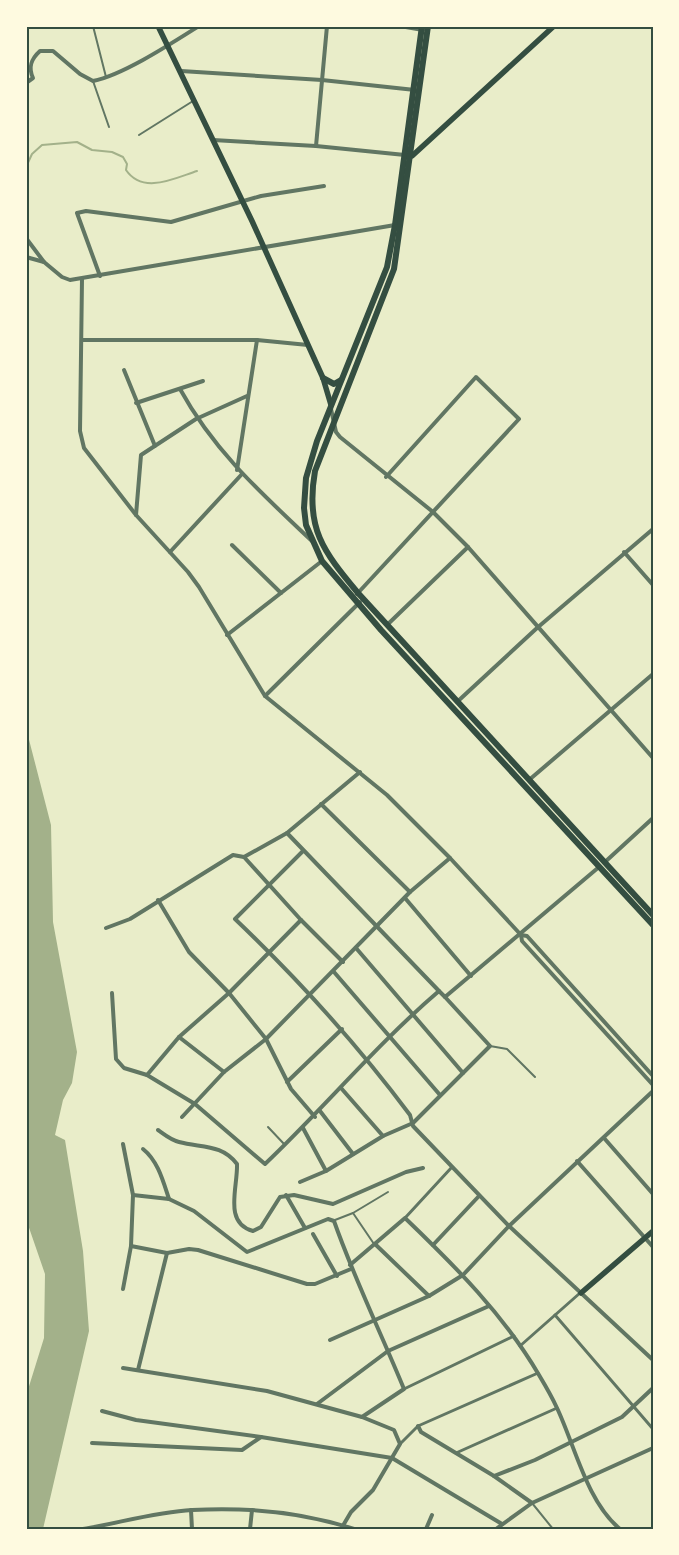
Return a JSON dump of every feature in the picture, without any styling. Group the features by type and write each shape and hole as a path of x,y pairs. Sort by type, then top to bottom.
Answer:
{"main road":[{"path":"158,26 252,221 323,378 330,405"},
{"path":"408,156 554,26"},
{"path":"355,595 321,544 314,526 312,490 315,472 333,423 394,269 425,28"},
{"path":"399,224 387,267 330,405 306,478 304,508 312,541 322,561 361,601 526,782 653,915"},
{"path":"323,378 334,384 342,379"},
{"path":"603,864 653,925"},
{"path":"581,1293 653,1231"}],"street":[{"path":"26,83 33,78 30,71 31,62 40,51 46,49 53,51 80,74 93,81 106,77 168,46 199,26"},
{"path":"316,146 327,26"},
{"path":"400,26 425,28"},
{"path":"180,71 322,80 416,90"},
{"path":"213,140 316,146 408,156"},
{"path":"100,276 77,213 86,211 171,222 260,196 324,186"},
{"path":"26,238 44,262 62,277 70,280 399,224"},
{"path":"26,257 44,262"},
{"path":"82,279 81,441 84,448 136,515 199,587 265,696 360,772 450,858 521,935 522,941 653,1085"},
{"path":"82,340 256,340 308,346"},
{"path":"238,470 256,340"},
{"path":"124,370 155,446"},
{"path":"355,595 520,419 476,377 386,476"},
{"path":"136,403 202,381"},
{"path":"180,389 196,419 238,470 312,541"},
{"path":"136,515 141,455 196,419 247,396"},
{"path":"330,405 333,423 340,438 368,458 386,476 434,512 468,547 537,628 653,758"},
{"path":"170,552 242,474"},
{"path":"454,704 537,628 653,528"},
{"path":"232,545 281,593"},
{"path":"384,627 468,547"},
{"path":"624,552 653,585"},
{"path":"227,635 322,561"},
{"path":"265,696 361,601"},
{"path":"526,782 653,674"},
{"path":"106,928 130,919 233,855 244,857 287,834 360,772"},
{"path":"321,804 410,892"},
{"path":"445,997 521,935 653,818"},
{"path":"287,834 490,1046 413,1123 382,1136 326,1170 300,1182"},
{"path":"303,851 236,919 312,994 342,1028 410,1114 413,1126 509,1226 653,1360"},
{"path":"244,857 301,920 343,962"},
{"path":"182,1117 224,1072 266,1040 410,892 450,858"},
{"path":"405,898 471,976"},
{"path":"158,900 189,952 229,993 266,1040 287,1082 315,1117"},
{"path":"147,1075 179,1036 229,993 301,920"},
{"path":"521,935 527,936 653,1076"},
{"path":"356,948 414,1013 463,1073"},
{"path":"334,972 440,1096"},
{"path":"112,994 116,1060 119,1064 147,1075 195,1104 265,1164 315,1117 414,1013 439,991"},
{"path":"591,1018 596,1014"},
{"path":"287,1082 342,1028"},
{"path":"179,1036 224,1072"},
{"path":"341,1088 382,1136"},
{"path":"330,1340 429,1296 463,1275 509,1226 653,1091"},
{"path":"320,1111 353,1154"},
{"path":"303,1128 326,1170"},
{"path":"158,1130 179,1142 219,1149 231,1156 237,1164 233,1209 236,1219 245,1229 253,1231 261,1227 276,1200 286,1195 333,1204 406,1172 423,1168"},
{"path":"604,1138 653,1194"},
{"path":"123,1144 133,1195 131,1246 123,1289"},
{"path":"143,1149 150,1154 158,1168 169,1199"},
{"path":"577,1161 653,1247"},
{"path":"131,1246 167,1253 189,1249 198,1250 306,1284 315,1284 336,1276 376,1245 406,1218 452,1166"},
{"path":"133,1195 169,1199 194,1211 242,1250 248,1252 332,1219 350,1267 376,1320 404,1389"},
{"path":"286,1195 305,1228"},
{"path":"433,1245 480,1196"},
{"path":"406,1218 463,1275 514,1336 538,1373 557,1408 602,1512 620,1529"},
{"path":"313,1234 336,1276"},
{"path":"376,1245 429,1296"},
{"path":"138,1370 167,1253"},
{"path":"520,1346 581,1293"},
{"path":"317,1404 388,1351 489,1306"},
{"path":"555,1315 653,1429"},
{"path":"362,1417 404,1389 514,1336"},
{"path":"123,1368 267,1392 317,1404 362,1417 394,1430 400,1444"},
{"path":"342,1527 351,1512 372,1490 400,1444 418,1426 538,1373"},
{"path":"494,1476 572,1442 622,1417 653,1388"},
{"path":"456,1453 557,1408"},
{"path":"102,1411 154,1423 261,1437 392,1458 502,1524"},
{"path":"418,1426 421,1432 494,1476 532,1503"},
{"path":"92,1444 242,1450 261,1437"},
{"path":"496,1529 532,1503 653,1448"},
{"path":"83,1529 191,1510 252,1510 294,1514 354,1529"},
{"path":"191,1510 190,1528 257,1529"},
{"path":"250,1528 252,1510"},
{"path":"426,1529 432,1515"}],"lane":[{"path":"93,26 106,77"},
{"path":"93,81 109,127"},
{"path":"139,135 195,100"},
{"path":"490,1046 507,1049 535,1077"},
{"path":"268,1126 286,1145"},
{"path":"332,1219 353,1213 388,1192"},
{"path":"353,1213 376,1245"},
{"path":"532,1503 553,1529"}],"shaded area":[{"path":"26,728 51,825 53,922 77,1052 72,1083 63,1100 55,1135 65,1140 83,1251 89,1331 43,1529 26,1529 26,1396 44,1338 45,1274 26,1219 26,1036 29,1025 26,1008"}],"waterway":[{"path":"26,167 32,154 42,145 77,142 92,150 112,152 123,157 127,164 126,170 133,178 141,182 160,182 197,171"}]}
